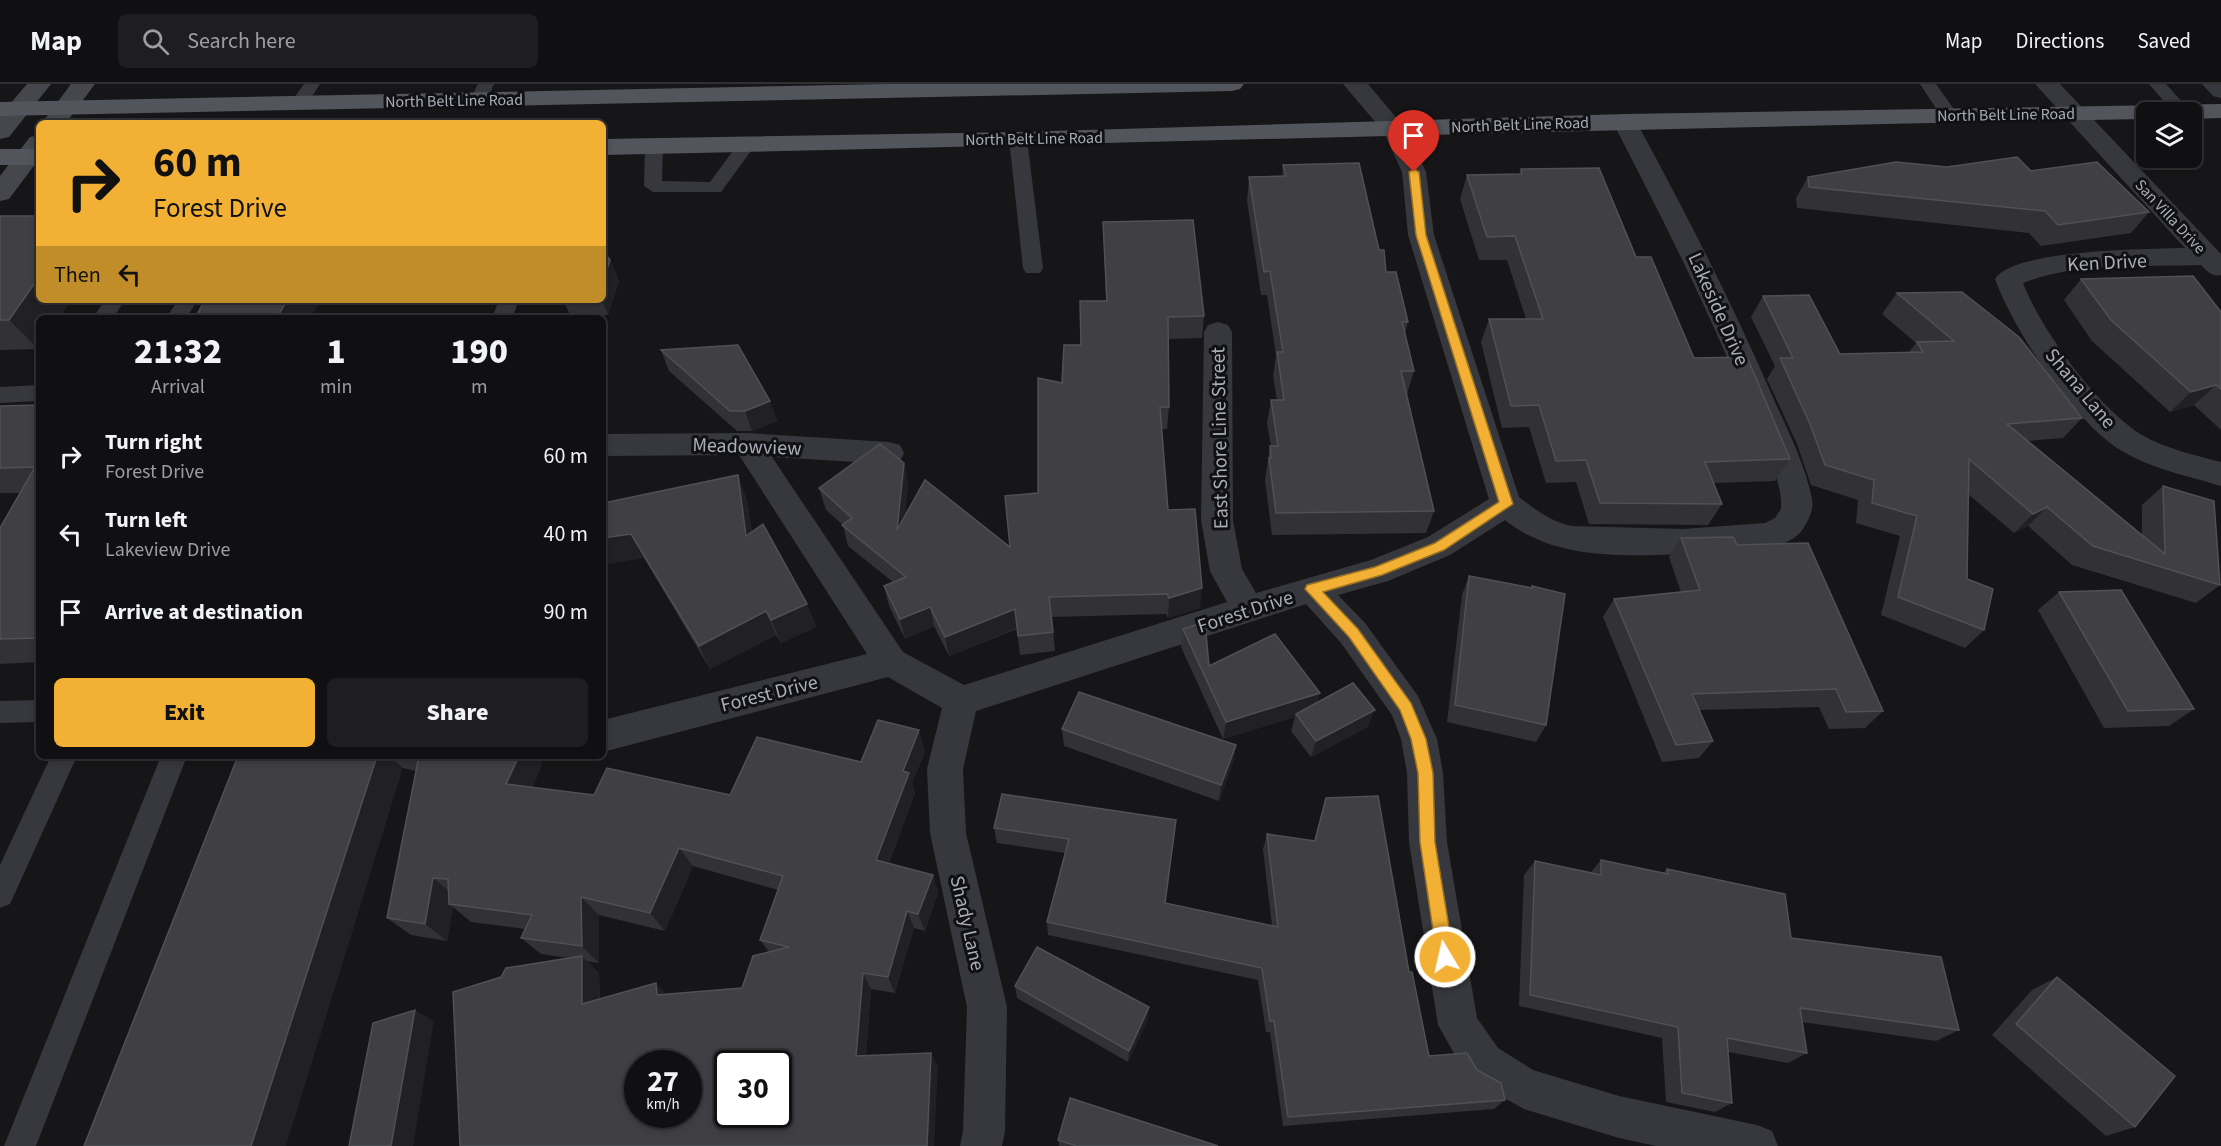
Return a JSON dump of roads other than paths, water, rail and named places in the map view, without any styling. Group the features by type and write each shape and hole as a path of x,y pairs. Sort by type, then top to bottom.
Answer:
{"main road":[{"path":"0,132 9,109 39,84"},
{"path":"59,116 83,84"},
{"name":"North Belt Line Road","path":"606,147 654,146 766,109 1060,86 1232,84"},
{"name":"North Belt Line Road","path":"9,109 59,116 306,93 482,92 766,109 1018,139 1624,121 2136,111"},
{"name":"North Belt Line Road","path":"2202,111 2221,111"},
{"path":"0,157 35,152"},
{"path":"0,193 35,152"}],"street":[{"path":"1355,84 1394,129 1414,172 1421,235 1506,504"},
{"name":"San Villa Drive","path":"2048,84 2215,263"},
{"path":"2214,84 2221,92"},
{"name":"Lakeside Drive","path":"1506,504 1536,529 1550,535 1584,540 1737,540 1765,536 1782,531 1792,521 1797,506 1780,450 1727,323 1682,227 1624,121"},
{"name":"Ken Drive","path":"2008,279 2019,272 2062,264 2215,263"},
{"name":"Shana Lane","path":"2008,279 2021,312 2087,402 2122,437 2151,453 2221,474"},
{"name":"East Shore Line Street","path":"1218,332 1218,520 1226,571 1248,610"},
{"path":"747,444 891,662 961,701"},
{"name":"Meadowview","path":"606,445 747,444 890,453"},
{"name":"Forest Drive","path":"961,701 1312,589 1377,572 1440,546 1506,504"},
{"path":"1312,589 1353,633 1406,707 1419,739 1425,773 1428,842 1458,1025 1483,1063 1534,1092 1619,1117 1757,1146"},
{"name":"Forest Drive","path":"606,735 891,662"},
{"name":"Shady Lane","path":"961,701 945,769 947,822 987,1007 984,1131 981,1146"}],"lane":[{"path":"1928,84 1949,115"},
{"path":"2157,84 2173,102"},
{"path":"654,146 653,186 715,188 766,109"},
{"path":"1018,139 1033,268"},
{"path":"0,395 36,393"},
{"path":"0,712 36,711"},
{"path":"0,895 63,759"},
{"path":"20,1146 173,759"}]}
